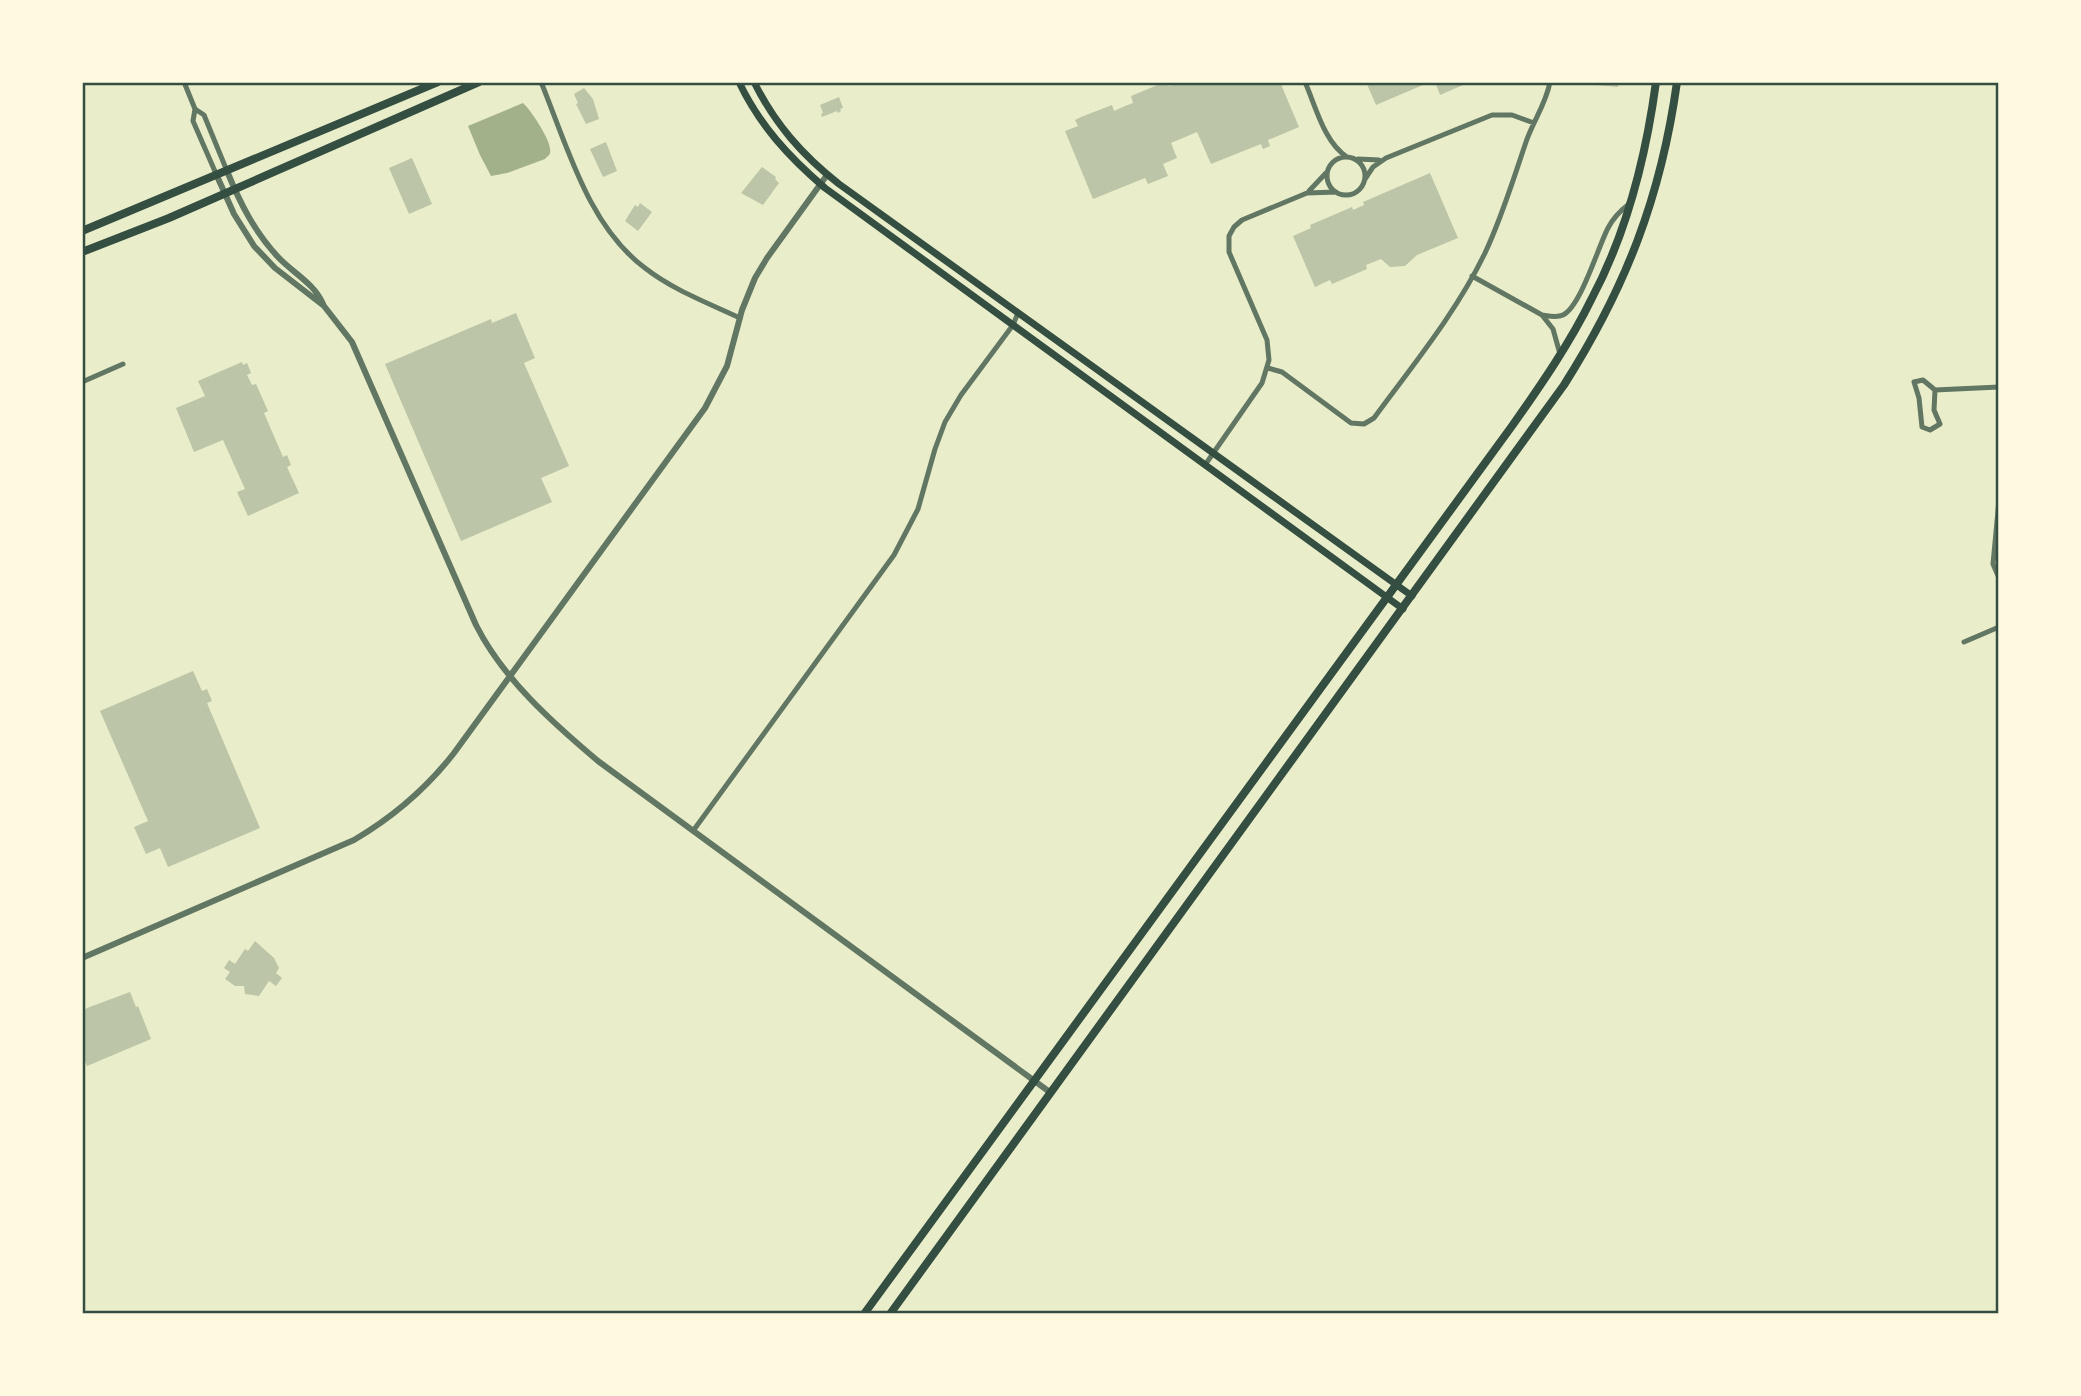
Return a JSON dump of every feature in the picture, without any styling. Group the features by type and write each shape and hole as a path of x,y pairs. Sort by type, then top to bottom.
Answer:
{"main road":[{"path":"82,231 438,82"},
{"path":"82,252 234,190 479,82"},
{"path":"739,82 753,110 770,134 788,155 820,184 1403,609"},
{"path":"754,82 786,135 827,175 1412,596"},
{"path":"864,1314 1396,585 1560,354 1602,278 1629,204 1644,150 1656,82"},
{"path":"890,1314 1546,411 1601,323 1630,263 1663,163 1676,82"}],"street":[{"path":"184,82 195,109 193,121 239,224 260,254 324,306"},
{"path":"541,82 589,198 616,242 666,283 740,318"},
{"path":"1305,82 1330,139 1338,150 1363,167 1365,179"},
{"path":"1268,368 1282,372 1352,423 1360,425 1374,418 1444,323 1472,276 1502,215 1534,123 1546,100 1550,82"},
{"path":"195,109 204,115 244,211 286,265 314,289 358,354 477,625 491,650 511,675 584,749 1051,1093"},
{"path":"1307,193 1337,159 1370,161 1386,158 1492,115 1512,115 1534,123"},
{"path":"1330,139 1332,153 1328,183 1336,192"},
{"path":"1205,465 1262,383 1268,368 1267,340 1229,252 1229,236 1234,227 1242,220 1307,193 1354,194 1361,188 1373,167 1386,158"},
{"path":"82,958 333,850 380,824 405,805 437,774 705,408 727,366 746,299 760,269 827,175"},
{"path":"1472,276 1542,315 1559,316 1569,310 1586,280 1608,227 1629,204"},
{"path":"693,831 894,555 918,509 945,422 961,395 1013,325 1018,313"},
{"path":"1542,315 1556,335 1560,354"},
{"path":"82,382 123,364"},
{"path":"1935,390 1934,410 1940,424 1930,430 1922,427 1919,398 1914,382 1923,380 1935,390 1999,387"},
{"path":"1999,500 1993,564 1999,578"},
{"path":"1964,642 1999,627"}],"shaded area":[{"path":"523,103 543,132 550,154 545,159 491,176 468,126"}],"building":[{"path":"1168,82 1169,86 1179,82 1280,82 1299,127 1268,140 1270,146 1263,149 1261,144 1211,164 1197,132 1171,143 1177,158 1163,164 1168,176 1148,184 1145,178 1093,199 1065,131 1078,126 1075,120 1081,117 1112,105 1114,111 1133,103 1131,96"},
{"path":"1366,82 1430,82 1376,105"},
{"path":"1435,82 1470,82 1440,95"},
{"path":"1596,82 1618,82 1618,87 1596,85"},
{"path":"584,88 593,99 599,119 586,124 574,94"},
{"path":"839,97 843,108 841,111 822,117 820,105"},
{"path":"606,142 617,171 603,177 590,149"},
{"path":"412,158 432,204 409,214 389,168"},
{"path":"762,167 776,177 779,183 763,205 741,193"},
{"path":"1430,173 1458,238 1417,255 1405,266 1390,267 1381,259 1366,265 1367,269 1332,284 1330,280 1315,287 1293,236 1311,228 1310,225 1352,207 1353,210 1364,205 1363,202"},
{"path":"640,203 652,212 638,231 625,221 635,205 638,207"},
{"path":"516,313 535,358 524,363 569,466 541,478 552,502 461,541 385,364 491,319 492,323"},
{"path":"242,362 243,365 247,363 251,373 247,375 252,385 256,384 268,411 264,413 283,457 287,455 291,465 287,467 299,493 248,516 237,492 245,489 223,440 194,452 176,408 205,396 198,381"},
{"path":"193,671 202,691 207,689 212,701 207,703 260,828 168,867 160,848 146,854 134,827 148,821 100,711"},
{"path":"255,941 274,958 279,968 276,973 282,978 276,986 269,981 259,996 245,994 244,986 235,986 225,979 230,972 224,968 229,960 235,964 245,949 248,951"},
{"path":"130,992 151,1039 87,1066 82,1055 82,1012"}]}
